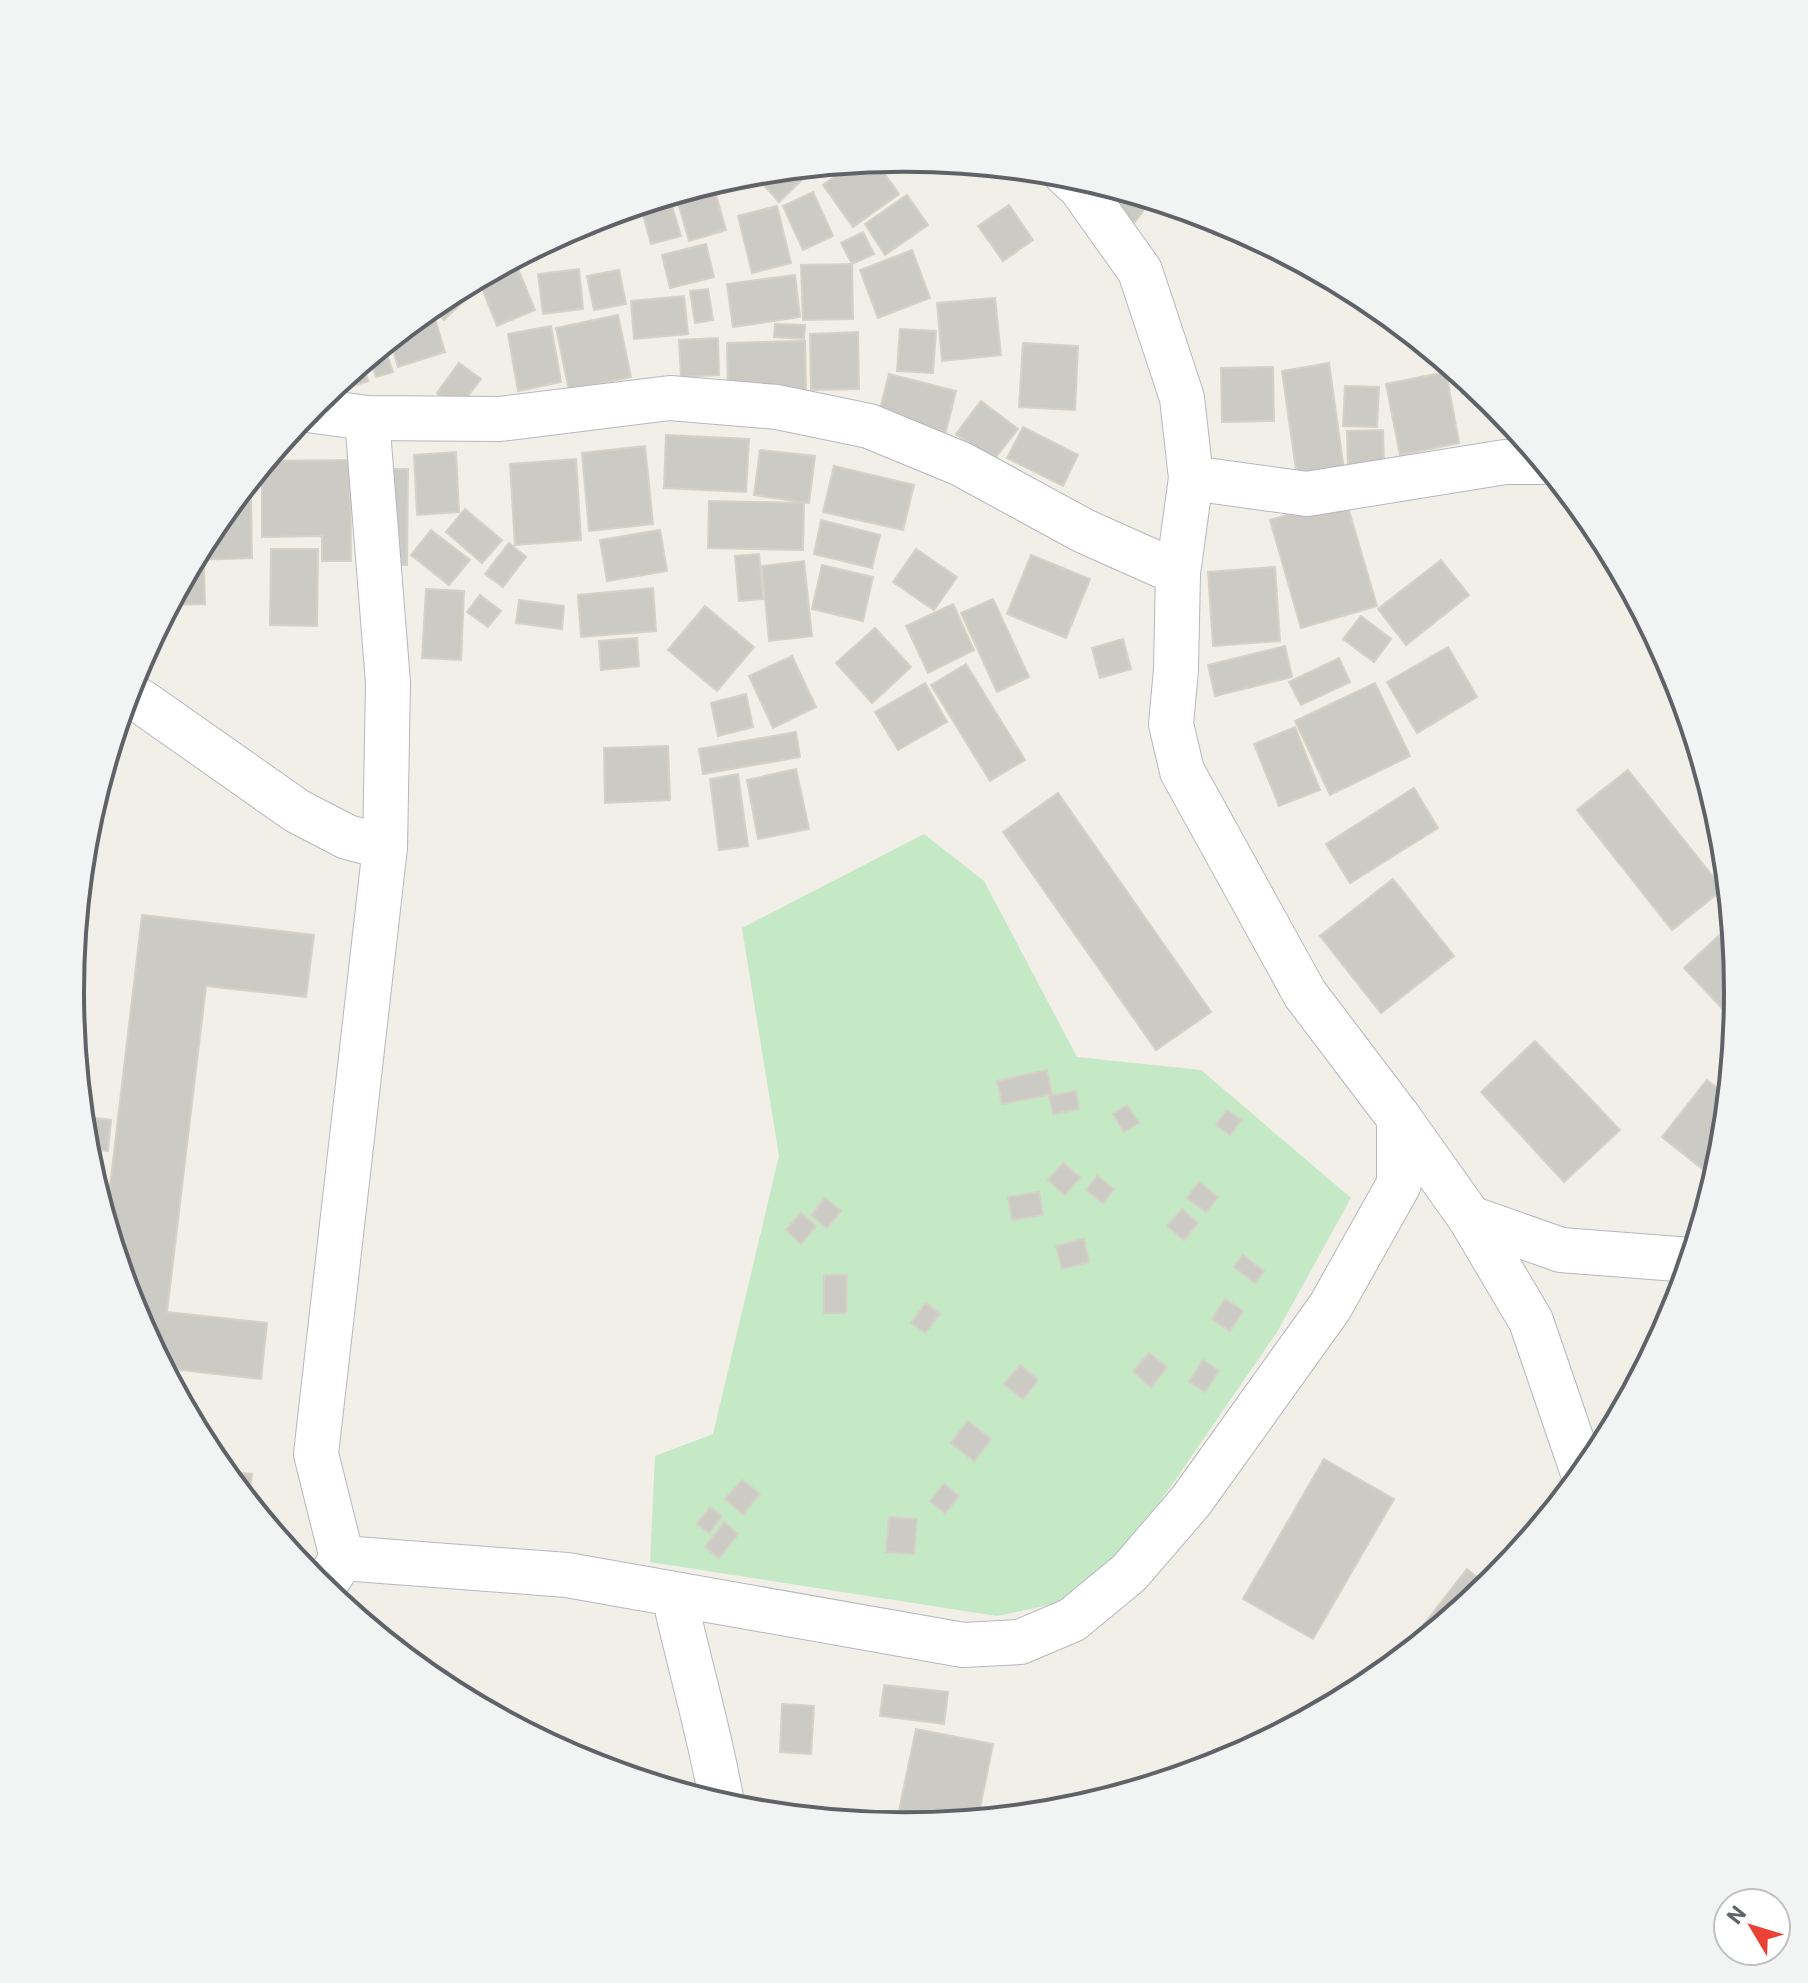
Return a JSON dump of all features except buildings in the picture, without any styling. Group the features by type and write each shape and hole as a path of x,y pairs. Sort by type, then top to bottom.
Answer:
{"street":[{"path":"1083,191 1140,271 1182,398 1191,478 1178,573 1176,670 1171,724 1182,771 1305,994 1470,1218 1531,1321 1578,1458"},
{"path":"324,412 367,418 500,419 670,398 777,407 869,426 961,464 1084,531 1178,573"},
{"path":"367,418 388,683 385,847 316,1454 332,1573 567,1575 963,1645 1020,1642 1072,1620 1129,1573 1191,1501 1330,1307 1399,1184 1399,1118"},
{"path":"1191,478 1307,494 1505,462 1530,462"},
{"path":"138,700 297,811 347,837 385,847"},
{"path":"1470,1218 1561,1250 1679,1259"},
{"path":"674,1595 720,1790"}],"green space":[{"path":"924,834 984,881 1077,1057 1201,1070 1351,1198 1277,1332 1169,1489 1109,1569 1059,1603 997,1616 650,1562 655,1456 713,1434 779,1156 742,928"}]}
